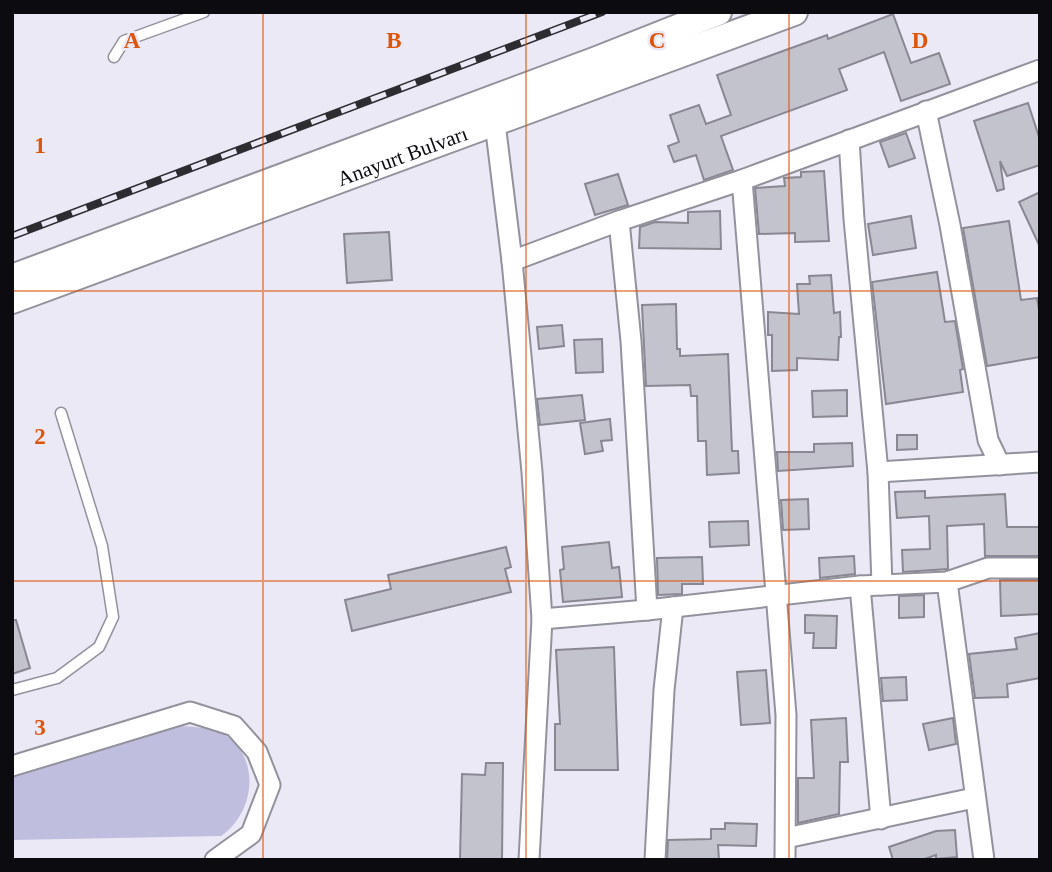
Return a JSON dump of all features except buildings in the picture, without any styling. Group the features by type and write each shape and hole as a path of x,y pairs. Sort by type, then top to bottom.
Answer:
{"main road":[{"name":"Anayurt Bulvarı","path":"12,278 533,85 718,12"},
{"name":"Anayurt Bulvarı","path":"12,300 793,12"}],"street":[{"path":"512,261 1040,70"},
{"path":"926,111 950,225 988,440 1000,465"},
{"path":"495,123 512,261 532,472 542,618 529,860"},
{"path":"849,140 877,472 883,585"},
{"path":"742,180 786,715 785,860"},
{"path":"618,221 631,341 647,610"},
{"path":"877,472 1040,462"},
{"path":"542,618 647,610 860,586 947,582 988,568 1040,569"},
{"path":"947,582 984,860"},
{"path":"860,586 881,820"},
{"path":"655,860 664,690 673,607"},
{"path":"12,766 190,712 234,726 257,752 270,785 251,834 215,860"},
{"path":"786,838 881,820 974,798"}],"lane":[{"path":"114,57 124,41 204,12"},
{"path":"12,690 57,678 99,647 113,617 102,546 61,413"}],"shaded area":[{"path":"178,726 222,733 234,742 242,753 249,779 245,805 231,828 221,836 12,840 12,778"}],"railway":[{"path":"12,236 602,12"}]}
